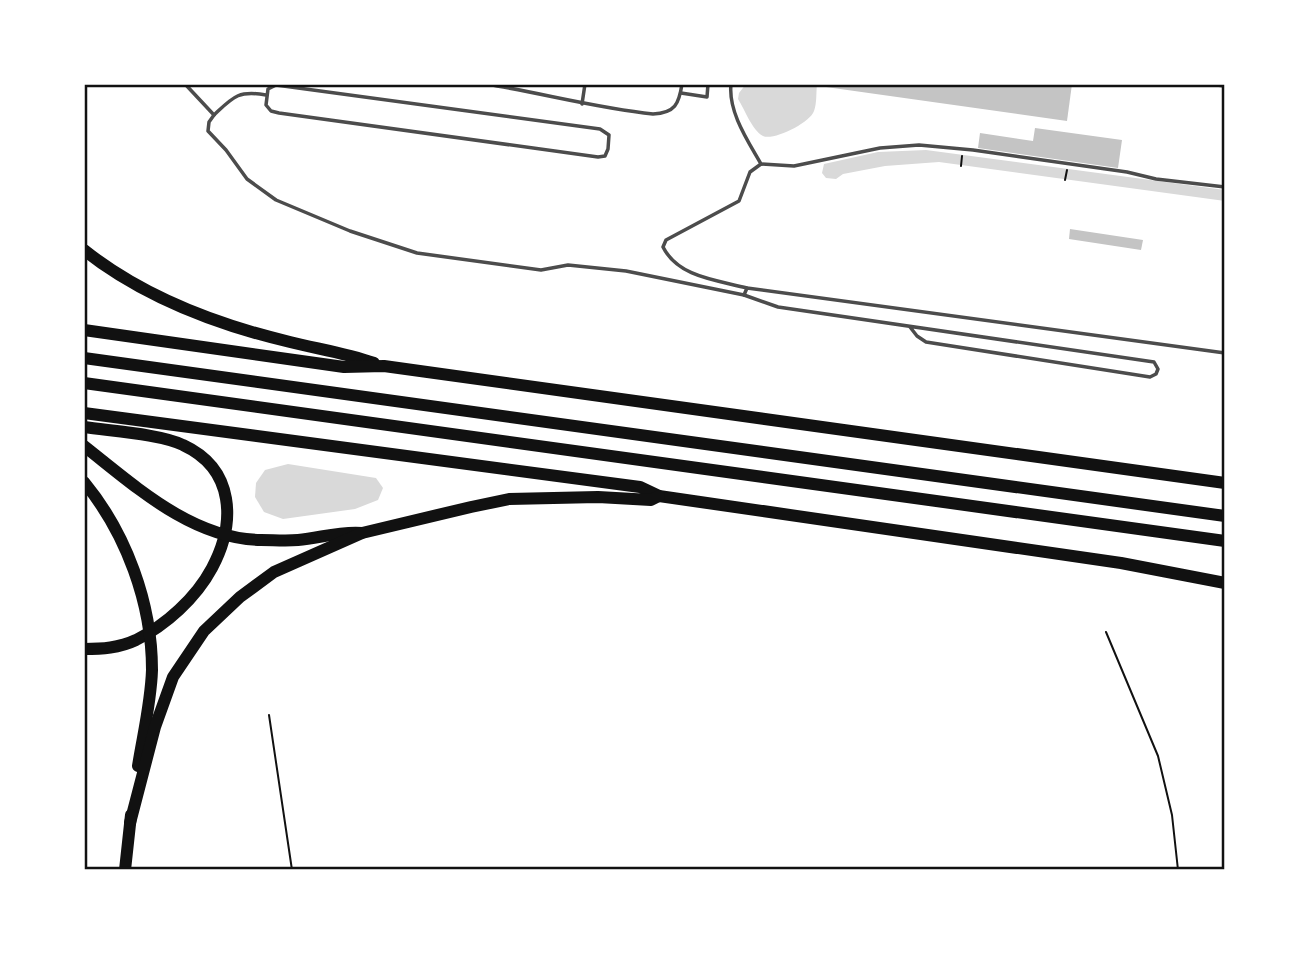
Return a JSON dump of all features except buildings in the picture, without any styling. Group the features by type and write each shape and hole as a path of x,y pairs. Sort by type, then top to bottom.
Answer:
{"highway":[{"path":"84,250 153,294 213,318 289,342 345,353 384,366"},
{"path":"84,330 344,366 384,366 1225,483"},
{"path":"84,358 1225,516"},
{"path":"84,383 1225,541"},
{"path":"84,413 640,486 659,496 1121,563 1225,583"},
{"path":"84,427 183,444 209,463 218,475 228,505 229,519 212,568 175,614 136,640 118,647 84,649"},
{"path":"84,446 152,498 208,530 257,540 298,540 345,531 362,533"},
{"path":"84,482 115,529 134,573 149,634 152,673 125,870"},
{"path":"130,823 155,727 173,677 204,631 240,597 274,572 362,533 509,499 598,497 651,500 659,496"}],"lane":[{"path":"186,84 214,115"},
{"path":"486,84 582,104 666,114 676,105 682,84"},
{"path":"582,104 585,84"},
{"path":"681,93 707,97 708,84"},
{"path":"731,84 730,92 739,125 761,164"},
{"path":"1208,84 1225,86"},
{"path":"276,85 600,129 608,135 608,149 605,156 598,157 279,113 268,108 266,95 270,87 276,85"},
{"path":"266,95 242,93 232,98 209,122 208,131 247,179 276,200 350,232 417,253 541,270 568,265 626,271 744,295 778,307 1154,362 1158,369 1156,374 1150,377 926,342 910,327"},
{"path":"1225,187 1156,179 1127,172 973,150 919,145 880,148 794,166 761,164 750,172 739,201 666,240 663,247 670,260 683,270 747,288 1225,353"},
{"path":"744,295 747,288"}],"path":[{"path":"961,166 962,154"},
{"path":"1065,180 1067,168"},
{"path":"1106,632 1158,756 1172,815 1178,870"},
{"path":"269,715 292,870"}],"shaded area":[{"path":"746,84 817,84 814,111 806,121 791,130 775,136 763,136 752,125 738,99"},
{"path":"926,150 1225,190 1225,201 939,162 885,166 843,174 836,179 826,178 822,173 824,164 878,152"},
{"path":"288,464 376,478 383,488 378,500 355,509 283,519 264,512 255,497 256,483 265,470"}]}
